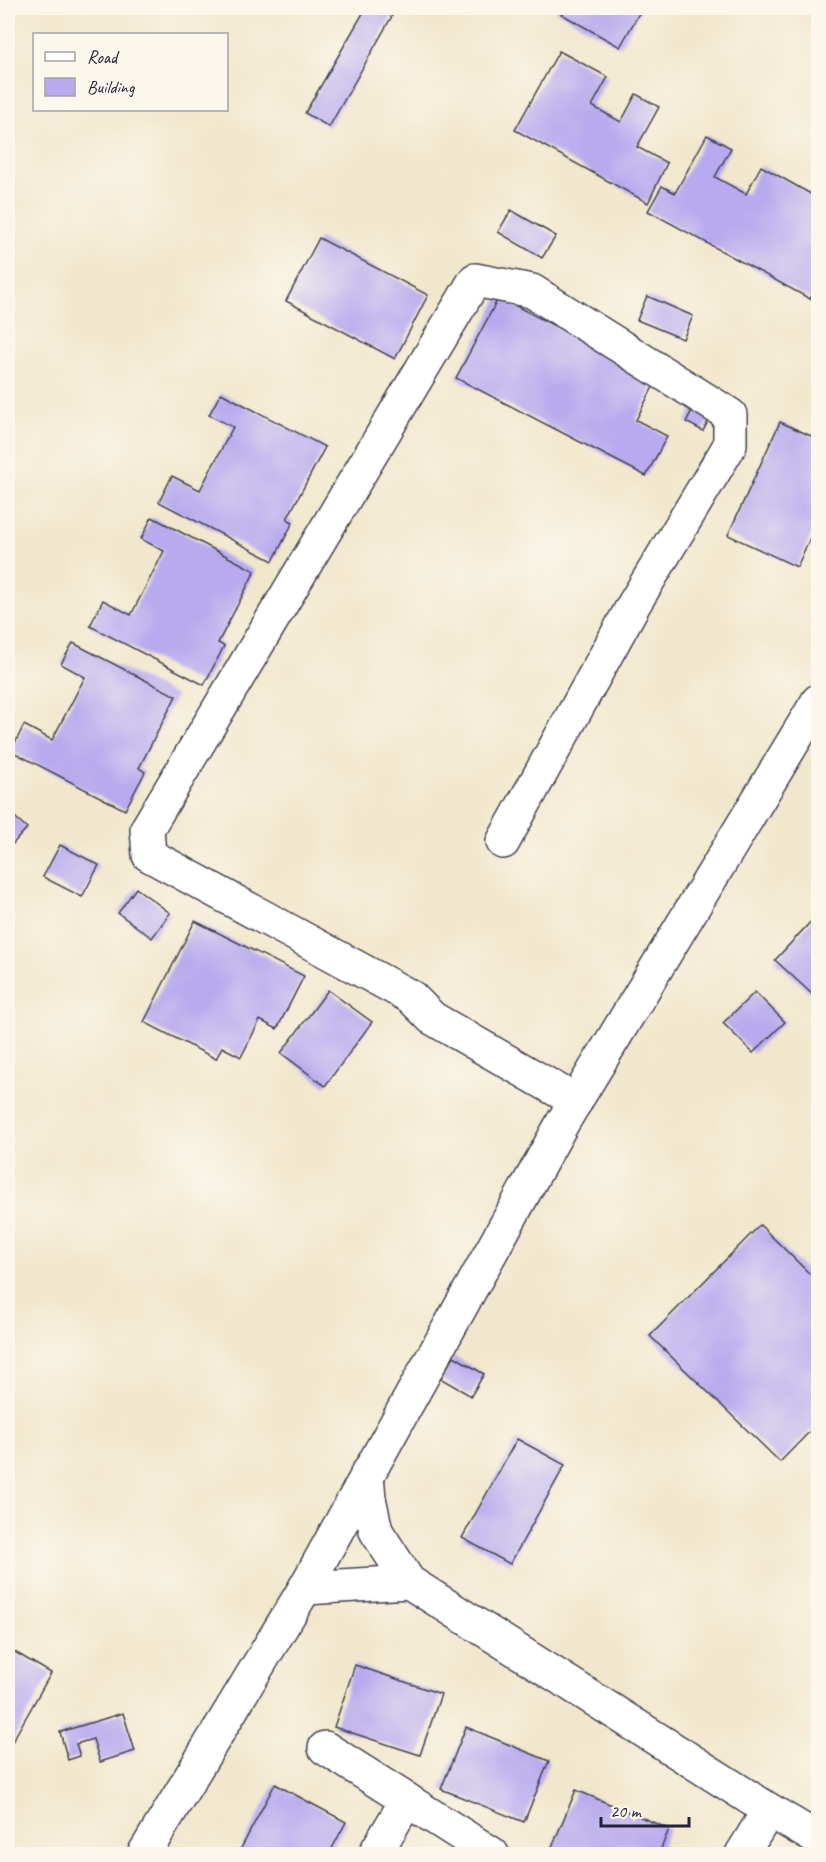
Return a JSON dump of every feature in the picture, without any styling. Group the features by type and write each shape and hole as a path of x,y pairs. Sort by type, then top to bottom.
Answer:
{"street":[{"path":"503,842 634,604 730,445 730,415 532,291 475,280 147,829 149,855 411,997 432,1018 576,1101"},
{"path":"144,1854 305,1588 576,1101 819,701"},
{"path":"367,1474 376,1531 409,1582 769,1810 819,1839"},
{"path":"305,1588 409,1582"},
{"path":"325,1748 492,1854"},
{"path":"375,1854 407,1800"},
{"path":"742,1854 769,1810"}],"building":[{"path":"366,8 376,8 392,16 329,127 305,113"},
{"path":"558,8 642,8 620,47 556,11"},
{"path":"559,51 608,77 592,106 621,122 636,94 659,107 637,147 667,163 648,203 515,130"},
{"path":"707,135 731,148 715,177 746,194 761,166 818,198 818,284 810,299 648,211 662,186 675,193"},
{"path":"511,210 556,236 542,258 498,232"},
{"path":"319,238 428,295 395,359 286,301"},
{"path":"647,296 693,316 683,339 637,320"},
{"path":"499,297 657,379 636,420 667,436 646,476 456,378"},
{"path":"221,393 325,447 287,519 293,522 273,561 159,502 172,476 200,490 233,427 209,415"},
{"path":"699,397 716,406 703,431 686,422"},
{"path":"780,422 818,439 818,520 797,567 728,535"},
{"path":"152,517 255,571 218,643 224,646 204,685 90,626 103,600 131,615 164,551 141,539"},
{"path":"73,643 176,696 139,768 145,772 125,810 11,751 24,725 52,740 85,677 61,664"},
{"path":"8,811 27,828 8,849"},
{"path":"60,845 99,865 82,897 43,877"},
{"path":"136,888 170,913 152,938 118,913"},
{"path":"818,914 818,991 814,996 775,960"},
{"path":"195,921 304,976 277,1029 260,1020 241,1057 222,1047 216,1059 144,1022"},
{"path":"328,990 372,1022 325,1086 281,1053"},
{"path":"755,992 785,1022 753,1053 723,1023"},
{"path":"760,1225 818,1282 818,1423 780,1462 650,1336"},
{"path":"454,1356 484,1374 471,1396 440,1378"},
{"path":"517,1439 565,1465 510,1564 462,1538"},
{"path":"8,1648 51,1673 8,1749"},
{"path":"355,1665 441,1694 420,1755 334,1727"},
{"path":"123,1713 135,1751 100,1762 93,1739 76,1744 80,1756 68,1760 60,1732"},
{"path":"466,1727 549,1761 524,1822 441,1789"},
{"path":"275,1784 346,1822 329,1854 238,1854"},
{"path":"576,1790 669,1829 659,1854 549,1854"}]}
